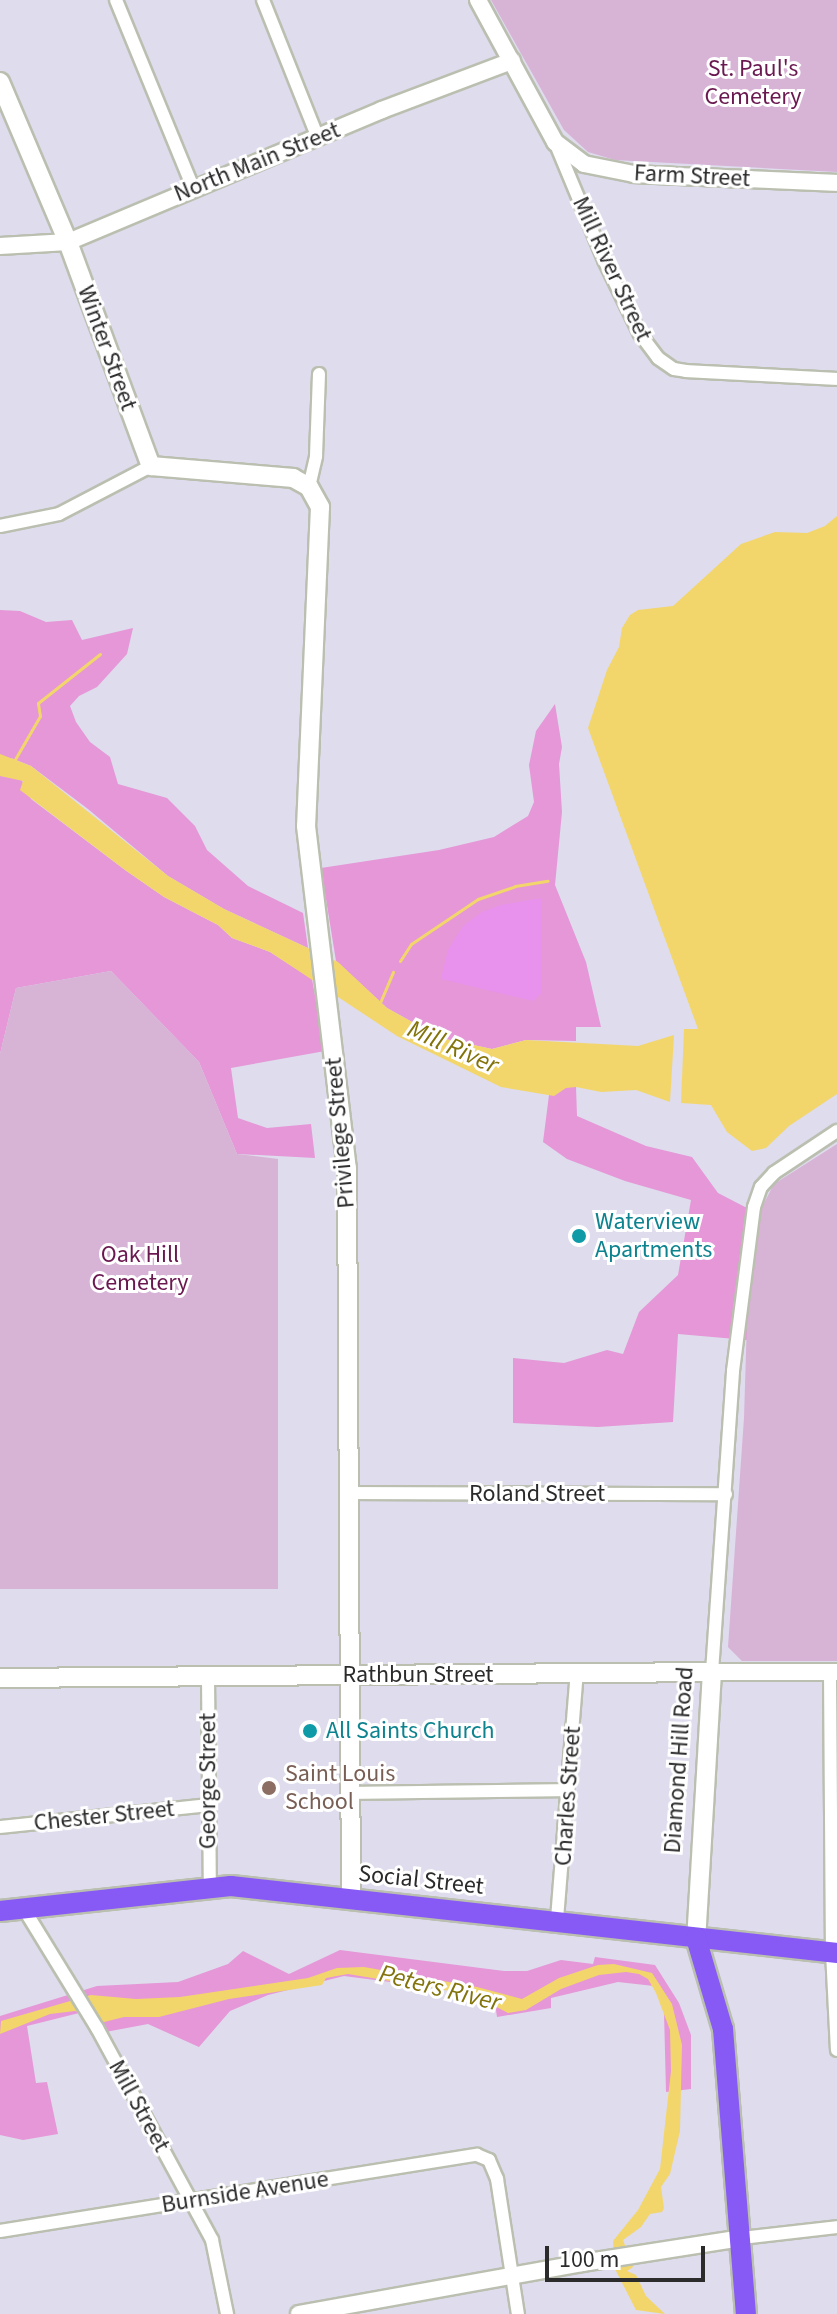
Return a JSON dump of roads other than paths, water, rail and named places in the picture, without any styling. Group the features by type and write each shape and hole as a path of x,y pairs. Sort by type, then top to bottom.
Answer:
{"main road":[{"name":"Winter Street","path":"0,82 68,242 151,466"},
{"path":"151,466 293,478 309,487"},
{"name":"Privilege Street","path":"309,487 320,507 320,521 306,826 347,1168 351,1898"},
{"name":"Rathbun Street","path":"0,1678 712,1672"},
{"name":"Diamond Hill Road","path":"712,1672 696,1938 723,2029 746,2314"},
{"name":"Social Street","path":"0,1911 210,1886 268,1888 834,1953"}],"street":[{"path":"116,0 193,188"},
{"path":"263,0 318,138"},
{"path":"478,0 555,142"},
{"name":"North Main Street","path":"0,246 68,242 193,188 512,61"},
{"name":"Farm Street","path":"555,142 584,164 616,172 837,183"},
{"name":"Mill River Street","path":"555,142 604,260 640,334 658,358 674,369 686,371 837,379"},
{"name":"Privilege Street","path":"309,487 316,456 319,374"},
{"path":"0,526 59,514 151,466"},
{"name":"Diamond Hill Road","path":"712,1672 733,1371 754,1207 761,1187 774,1173 837,1131"},
{"name":"Roland Street","path":"349,1493 726,1494"},
{"name":"Rathbun Street","path":"712,1672 833,1672"},
{"path":"833,1672 837,2050"},
{"name":"Charles Street","path":"557,1919 577,1673"},
{"name":"George Street","path":"208,1675 210,1886"},
{"path":"351,1793 568,1790"},
{"name":"Chester Street","path":"0,1827 208,1805"},
{"name":"Mill Street","path":"24,1909 97,2028 212,2240 227,2314"},
{"name":"Burnside Avenue","path":"0,2231 477,2155 489,2160 497,2179 511,2275"},
{"path":"300,2314 610,2258 837,2227"},
{"path":"511,2275 518,2314"}],"water":[{"path":"837,516 837,1094 789,1126 766,1148 752,1151 727,1132 711,1105 681,1103 684,1029 698,1029 588,728 607,670 619,647 622,628 630,615 638,610 673,606 741,544 775,532 807,533 825,526"},
{"name":"Mill River","path":"0,754 31,766 168,876 224,909 338,962 387,1008 441,1038 492,1049 526,1040 638,1046 674,1035 670,1102 636,1090 601,1092 576,1087 566,1088 554,1096 501,1087 397,1036 270,952 232,938 218,925 164,897 125,870 20,790 23,781 0,776"},
{"name":"Peters River","path":"614,1964 652,1973 672,2004 682,2045 680,2131 670,2174 661,2187 664,2208 662,2212 650,2214 641,2227 623,2240 633,2267 627,2271 636,2275 646,2296 665,2314 636,2310 615,2269 613,2241 638,2210 660,2169 671,2071 670,2030 656,1993 648,1979 639,1974 599,1975 561,1989 526,2010 508,2013 474,1995 348,1974 326,1978 322,1985 229,1999 159,2017 124,2017 104,2022 75,2011 50,2014 0,2034 1,2021 91,1995 136,1999 180,1997 308,1978 337,1968 364,1967 477,1987 522,1999 559,1978 598,1965"}],"waterway":[{"path":"14,761 40,716 38,703 100,654"},
{"path":"400,961 411,944 478,899 515,886 548,881"},
{"path":"379,1005 393,972"}],"place":[{"name":"Waterview Apartments","path":"579,1236"},
{"name":"All Saints Church","path":"310,1731"},
{"name":"Saint Louis School","path":"269,1788"}],"park label":[{"name":"St. Paul's Cemetery","path":"753,83"},
{"name":"Oak Hill Cemetery","path":"140,1269"}]}
